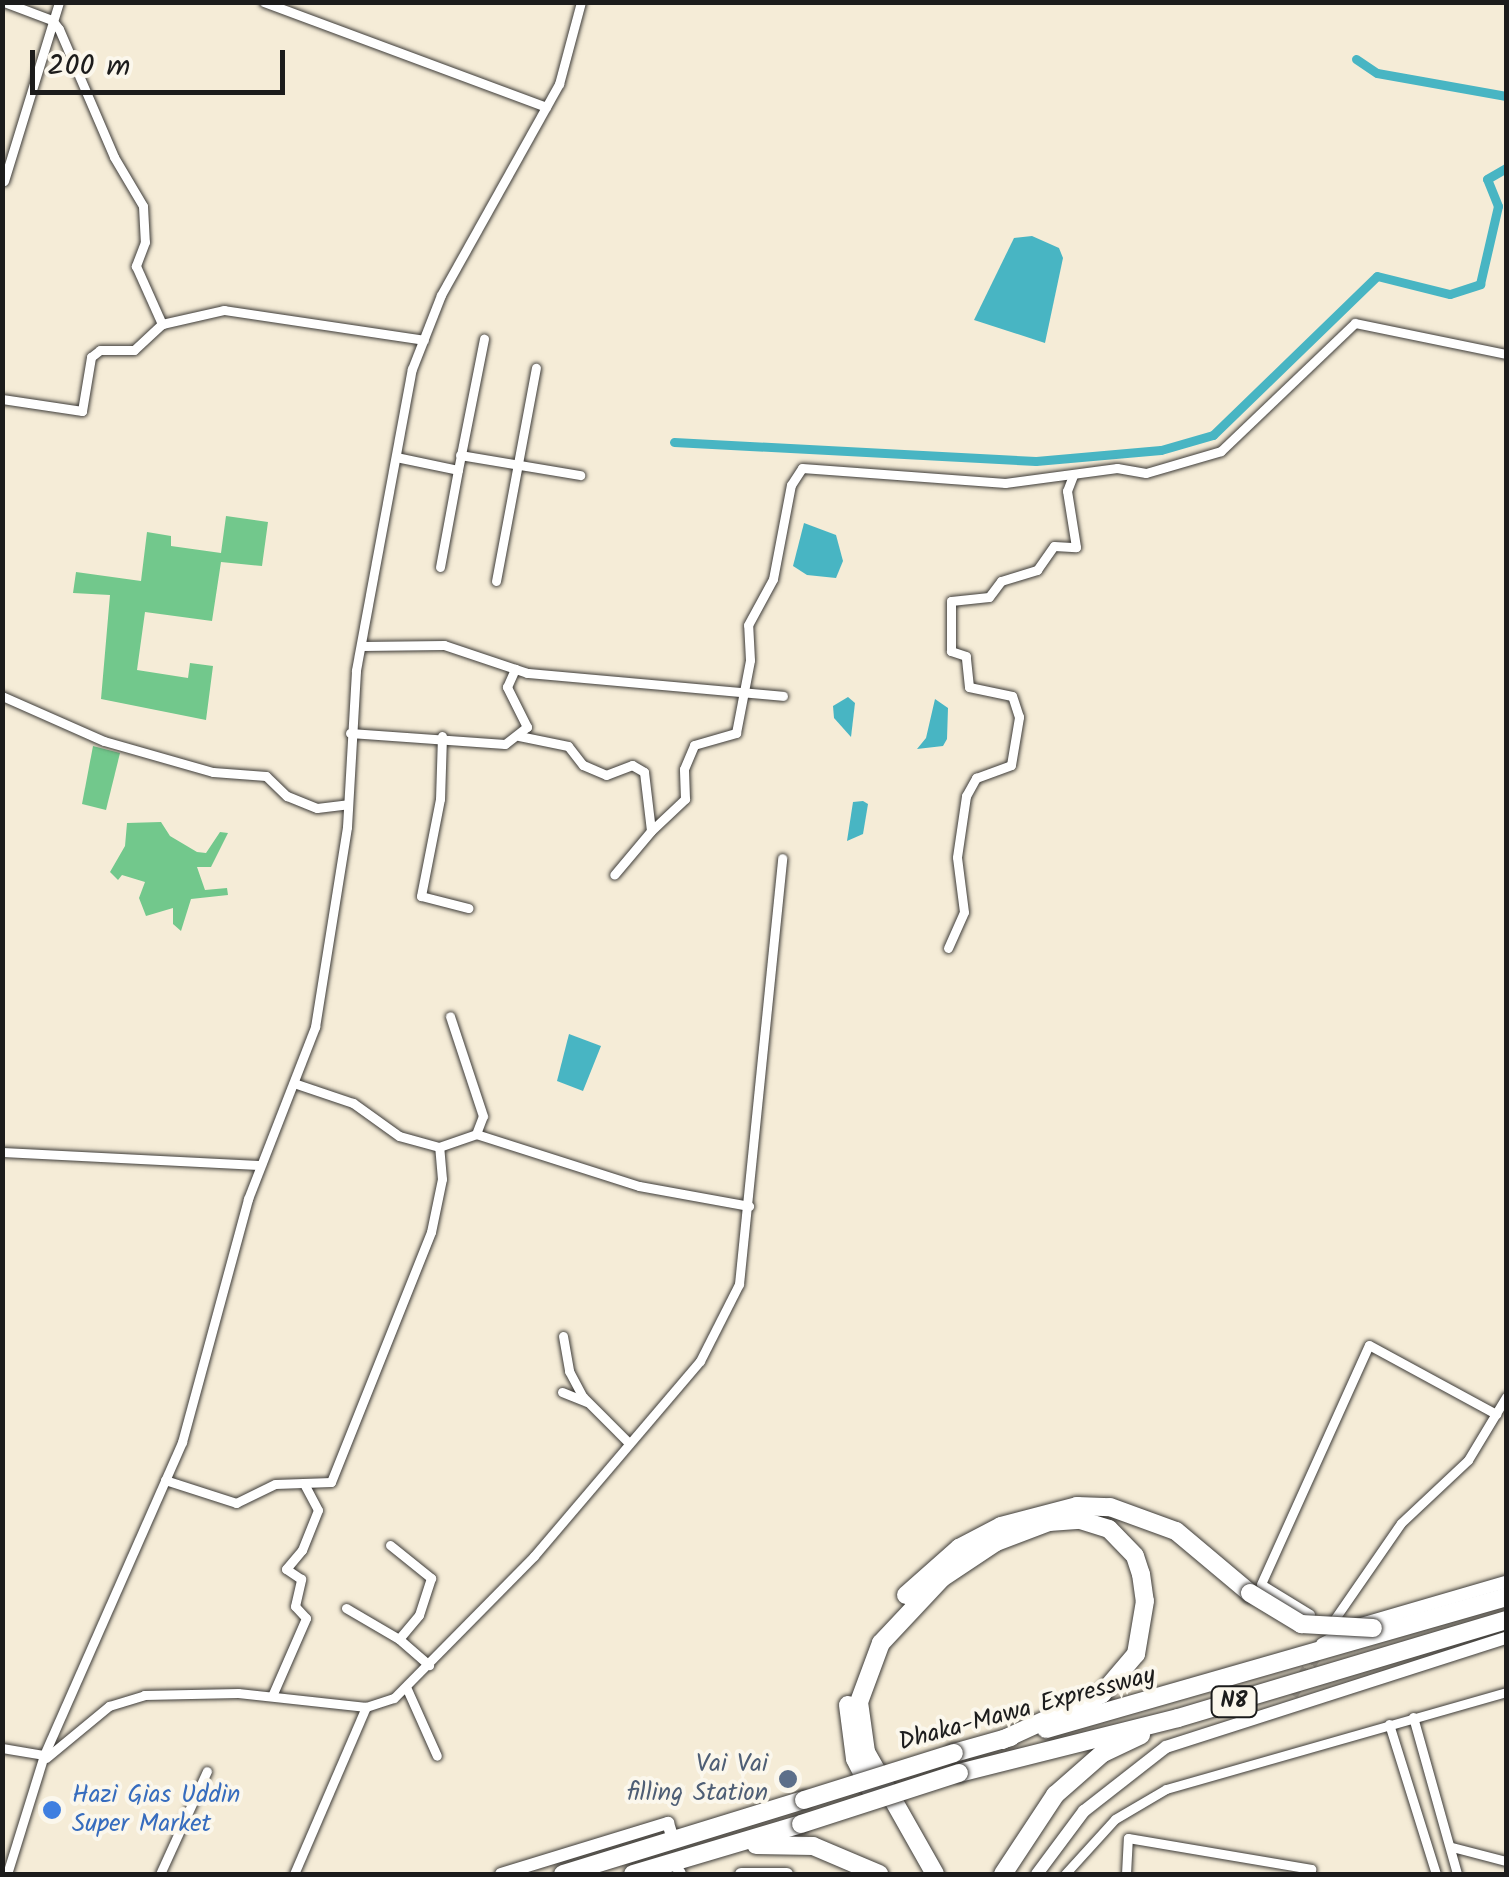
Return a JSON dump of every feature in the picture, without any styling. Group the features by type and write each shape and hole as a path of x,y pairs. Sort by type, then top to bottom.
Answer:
{"highway":[{"path":"924,1874 858,1770 848,1729 855,1674 868,1646 928,1573 1001,1526 1076,1506 1110,1507 1176,1531 1250,1593 1301,1624 1405,1626"},
{"path":"935,1874 866,1752 860,1702 881,1643 942,1578 996,1542 1049,1522 1080,1520 1109,1530 1135,1556 1141,1574 1144,1602 1136,1654 1102,1694 1002,1740"},
{"name":"Dhaka-Mawa Expressway","path":"563,1874 954,1753 1506,1597"},
{"name":"Dhaka-Mawa Expressway","path":"633,1874 958,1772 1178,1718 1506,1620"},
{"path":"1003,1874 1034,1819 1076,1775 1103,1754 1178,1718"},
{"path":"726,1847 813,1846 880,1874"}],"main road":[{"path":"1322,1644 1361,1624 1506,1582"},
{"path":"1036,1874 1084,1810 1140,1764 1196,1733 1288,1700 1506,1638"},
{"path":"500,1874 668,1823 671,1833"},
{"path":"740,1874 786,1874"}],"street":[{"path":"4,2 52,20 143,206 144,242 136,266 162,324"},
{"path":"4,181 59,2"},
{"path":"264,2 546,107"},
{"path":"7,1874 44,1757 166,1480 199,1390 259,1165 294,1082 322,993 348,804 350,734 362,646 396,457 424,340 442,295 567,66 581,2"},
{"path":"2,399 82,411 91,358 100,350 134,350 162,324 224,310 424,340"},
{"path":"614,875 685,799 684,769 694,745 736,733 748,625 773,579 792,485 802,468 1005,482 1117,468 1146,472 1221,451 1354,323 1506,354"},
{"path":"440,567 484,339"},
{"path":"496,581 536,368"},
{"path":"460,455 580,475"},
{"path":"396,457 458,470"},
{"path":"948,948 964,912 957,857 966,796 976,778 1011,765 1019,717 1012,696 969,686 966,656 951,650 951,601 989,597 1001,581 1036,570 1054,546 1076,546 1067,491 1072,476"},
{"path":"362,646 444,645 515,669 677,682 743,696 782,696"},
{"path":"350,734 442,736 505,744 527,727 506,687 515,669"},
{"path":"2,696 104,741 213,772 266,776 287,796 317,808 348,804"},
{"path":"442,736 440,798 420,896 468,908"},
{"path":"519,736 568,746 583,765 606,775 632,765 644,772 651,831"},
{"path":"44,1757 109,1706 144,1695 272,1696 366,1707 407,1689 700,1361 733,1304 748,1206 782,858"},
{"path":"450,1016 483,1116 476,1134"},
{"path":"294,1082 353,1102 399,1136 439,1147 476,1134 639,1186 748,1206"},
{"path":"166,1480 236,1504 274,1484 304,1486 332,1482 365,1388 399,1323 432,1232 442,1180 439,1147"},
{"path":"2,1152 259,1165"},
{"path":"563,1336 569,1371 590,1403 630,1443"},
{"path":"1310,1614 1261,1584 1368,1345 1496,1414"},
{"path":"562,1392 590,1403"},
{"path":"1322,1644 1346,1595 1401,1523 1468,1460 1506,1398"},
{"path":"272,1696 306,1618 295,1606 301,1579 286,1569 302,1550 318,1510 304,1486"},
{"path":"390,1546 431,1578 419,1615 399,1640"},
{"path":"346,1608 399,1640 429,1665"},
{"path":"407,1689 437,1756"},
{"path":"1065,1874 1115,1820 1166,1789 1506,1692"},
{"path":"294,1874 366,1707"},
{"path":"1413,1717 1458,1873 1471,1874"},
{"path":"1390,1724 1436,1874"},
{"path":"2,1748 44,1757"},
{"path":"160,1874 207,1771"},
{"path":"1126,1874 1128,1838 1312,1870 1310,1874"},
{"path":"1452,1846 1506,1861"}],"green space":[{"path":"226,516 268,522 262,566 221,562 212,621 145,612 137,670 188,678 190,663 213,666 206,720 101,699 110,595 73,593 76,572 141,581 147,532 171,536 171,546 221,553"},
{"path":"93,746 120,753 106,810 82,804"},
{"path":"161,822 170,836 197,852 206,853 220,832 228,833 211,867 197,867 205,890 227,888 228,895 191,899 181,931 173,924 173,908 146,916 139,898 145,882 122,875 118,880 110,872 125,846 127,823"}],"water":[{"path":"1032,236 1059,248 1063,258 1045,343 974,320 1014,238"},
{"path":"804,523 836,535 843,561 836,578 807,575 793,566"},
{"path":"848,697 855,703 851,737 834,718 833,706"},
{"path":"935,699 948,708 947,739 943,746 917,749 926,738"},
{"path":"853,802 868,804 863,834 847,841"},
{"path":"569,1034 601,1046 583,1091 557,1081"}],"waterway":[{"path":"1356,59 1377,73 1506,96"},
{"path":"674,442 1036,461 1161,450 1213,435 1377,276 1450,294 1480,284 1498,206 1487,179 1506,168"}],"tunnel":[{"path":"1292,1695 1319,1650"}],"place":[{"name":"Vai Vai filling Station","path":"788,1779"},
{"name":"Hazi Gias Uddin Super Market","path":"52,1810"}]}
